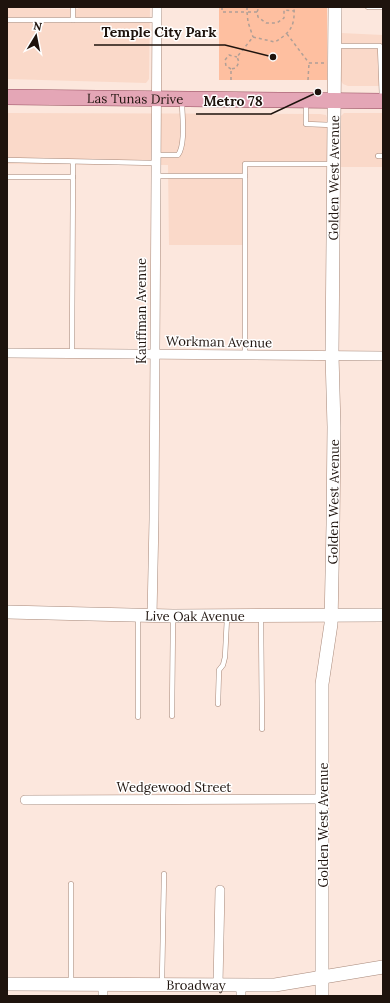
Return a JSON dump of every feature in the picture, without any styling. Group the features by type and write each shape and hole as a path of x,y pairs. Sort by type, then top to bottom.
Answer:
{"main road":[{"name":"Las Tunas Drive","path":"7,97 382,101"}],"street":[{"name":"Kauffman Avenue","path":"152,616 154,519 157,7"},
{"name":"Golden West Avenue","path":"322,996 322,684 330,637 334,427 332,355 335,7"},
{"name":"Workman Avenue","path":"7,353 383,356"},
{"name":"Live Oak Avenue","path":"7,612 138,616 261,616 330,614 383,615"},
{"name":"Wedgewood Street","path":"25,800 323,799"},
{"path":"218,984 220,890"},
{"name":"Broadway","path":"7,984 71,985 103,990 162,984 218,984 241,990 383,967"}],"lane":[{"path":"73,7 73,20"},
{"path":"368,7 383,7"},
{"path":"7,20 157,20"},
{"path":"335,46 380,46 382,101"},
{"path":"7,160 73,162 156,159 178,155 182,144 182,99"},
{"path":"306,100 306,124 334,125"},
{"path":"72,354 73,162"},
{"path":"245,355 245,164 334,164"},
{"path":"155,176 245,176"},
{"path":"7,177 73,177"},
{"path":"138,616 138,717"},
{"path":"172,716 173,616"},
{"path":"218,704 219,670 223,665 225,657 227,616"},
{"path":"261,616 262,729"},
{"path":"162,984 164,874"},
{"path":"71,884 71,985"}],"path":[{"path":"222,7 222,12 257,12"},
{"path":"247,7 248,22 253,37"},
{"path":"259,7 257,12 258,17 266,23 277,24 284,18 284,10"},
{"path":"281,7 284,10 294,11"},
{"path":"253,37 275,42 287,34 292,28 294,7"},
{"path":"287,34 309,63 308,80"},
{"path":"237,57 253,37"},
{"path":"231,70 226,66 225,60 229,55 237,57"},
{"path":"231,70 236,68 239,62 237,57"},
{"path":"309,63 324,63"},
{"path":"231,70 231,80"}],"shaded area":[{"path":"79,7 150,7 149,79 146,83 7,79 7,8 78,9"},
{"path":"219,7 327,7 327,80 219,80"},
{"path":"341,33 383,35 383,86 348,86 343,84 340,79"},
{"path":"7,113 326,115 328,120 327,167 247,165 246,245 169,245 168,165 7,164"},
{"path":"344,113 383,113 383,167 341,167 341,116"}],"place":[{"name":"Temple City Park","path":"273,57"},
{"name":"Metro 78","path":"318,92"}]}
